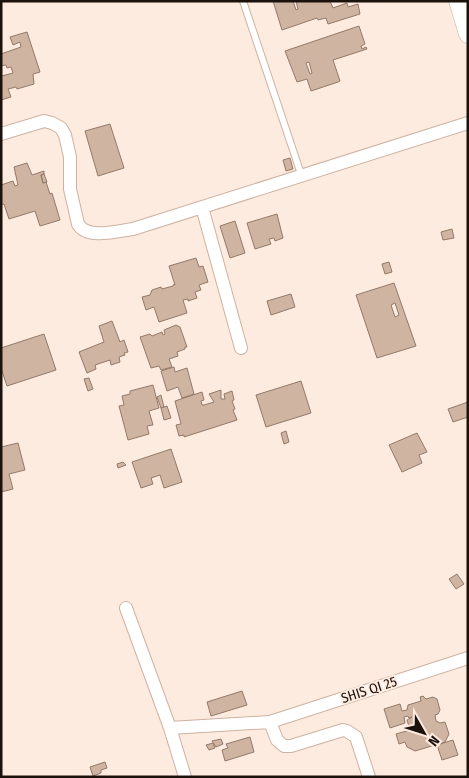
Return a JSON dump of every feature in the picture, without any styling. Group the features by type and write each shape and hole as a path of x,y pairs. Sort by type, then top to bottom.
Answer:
{"street":[{"path":"458,1 468,34"},
{"path":"1,134 44,121 61,128 65,135 70,157 70,189 78,224 85,231 106,232 133,229 301,174 468,123"},
{"path":"202,207 240,348"},
{"path":"126,608 170,728 185,777"},
{"name":"SHIS QI 25","path":"170,728 270,722 468,658"},
{"path":"270,722 277,740 284,746 291,746 343,730 352,733 356,737 369,777"}],"lane":[{"path":"243,1 301,174"}],"building":[{"path":"273,1 293,1 296,10 298,9 296,1 330,1 333,8 347,3 348,7 358,4 360,14 328,24 326,18 318,20 317,18 282,30"},
{"path":"359,26 365,44 361,46 362,49 366,47 367,49 333,60 340,81 311,91 307,79 297,82 285,51","holes":["309,62 312,73 310,74 306,63"]},
{"path":"27,32 40,72 33,74 34,84 17,89 16,87 8,89 11,97 1,100 1,74 2,76 13,73 11,67 1,66 1,54 21,47 20,42 13,45 10,37"},
{"path":"110,124 124,168 98,176 85,131"},
{"path":"290,158 293,169 286,171 283,160"},
{"path":"27,163 32,175 44,171 44,174 41,175 43,183 46,182 50,194 52,193 60,220 40,226 35,211 9,219 4,204 1,205 1,185 13,181 15,186 18,185 14,167"},
{"path":"44,174 47,182 43,183 41,175"},
{"path":"277,214 283,238 275,241 274,238 269,239 271,244 255,249 247,223"},
{"path":"235,221 245,253 230,258 220,226"},
{"path":"452,229 454,238 443,240 441,232"},
{"path":"196,258 199,267 203,266 208,282 199,285 201,290 195,292 197,298 188,301 188,299 183,300 187,313 159,322 154,307 146,310 142,297 150,295 152,290 175,285 169,266"},
{"path":"389,262 392,272 385,274 382,264"},
{"path":"394,283 416,346 377,358 356,295","holes":["395,303 399,315 395,317 391,305"]},
{"path":"291,294 295,307 271,315 267,301"},
{"path":"112,321 120,342 124,340 128,352 119,357 120,362 111,365 110,360 95,365 96,369 87,373 79,352 104,342 99,326"},
{"path":"176,325 180,327 187,347 177,352 178,356 169,359 172,367 161,370 159,366 151,368 140,337 150,334 152,336 162,332 163,335 165,334 164,330"},
{"path":"44,334 56,370 7,386 1,368 1,348"},
{"path":"174,367 175,372 187,368 194,394 182,398 178,387 167,391 161,371"},
{"path":"89,378 93,389 88,391 84,379"},
{"path":"301,381 311,413 266,427 256,395"},
{"path":"153,385 159,408 149,411 153,425 147,426 149,434 128,440 119,406 124,405 122,396 130,394 130,391"},
{"path":"221,390 221,399 225,399 224,394 232,391 234,400 232,401 235,409 233,410 237,420 184,437 184,435 179,436 176,425 181,424 175,401 202,392 204,400 201,401 202,405 204,405 214,402 209,394"},
{"path":"161,395 164,407 161,408 157,397"},
{"path":"468,402 468,417 453,422 448,409"},
{"path":"167,406 171,418 164,420 161,408"},
{"path":"286,431 289,442 284,444 281,433"},
{"path":"417,433 427,452 419,455 422,463 402,472 389,445"},
{"path":"18,443 25,470 9,474 13,489 1,492 1,447"},
{"path":"171,449 182,482 164,488 160,475 151,478 153,484 141,488 132,462"},
{"path":"123,462 126,465 118,468 117,464"},
{"path":"457,574 464,584 456,589 449,579"},
{"path":"242,691 247,705 211,716 207,702"},
{"path":"423,696 426,699 433,697 437,699 440,710 435,715 436,721 440,723 445,722 449,734 445,742 415,751 407,747 405,742 399,744 396,734 410,730 407,720 412,717 404,717 405,723 390,728 384,709 400,704 402,711 407,710 408,705 421,701 420,697"},
{"path":"250,737 254,752 225,761 222,750 228,748 226,744"},
{"path":"221,739 223,744 216,747 212,741"},
{"path":"453,740 458,755 442,760 437,745"},
{"path":"213,743 215,748 209,750 206,745"},
{"path":"105,762 107,768 93,776 90,767"}]}
